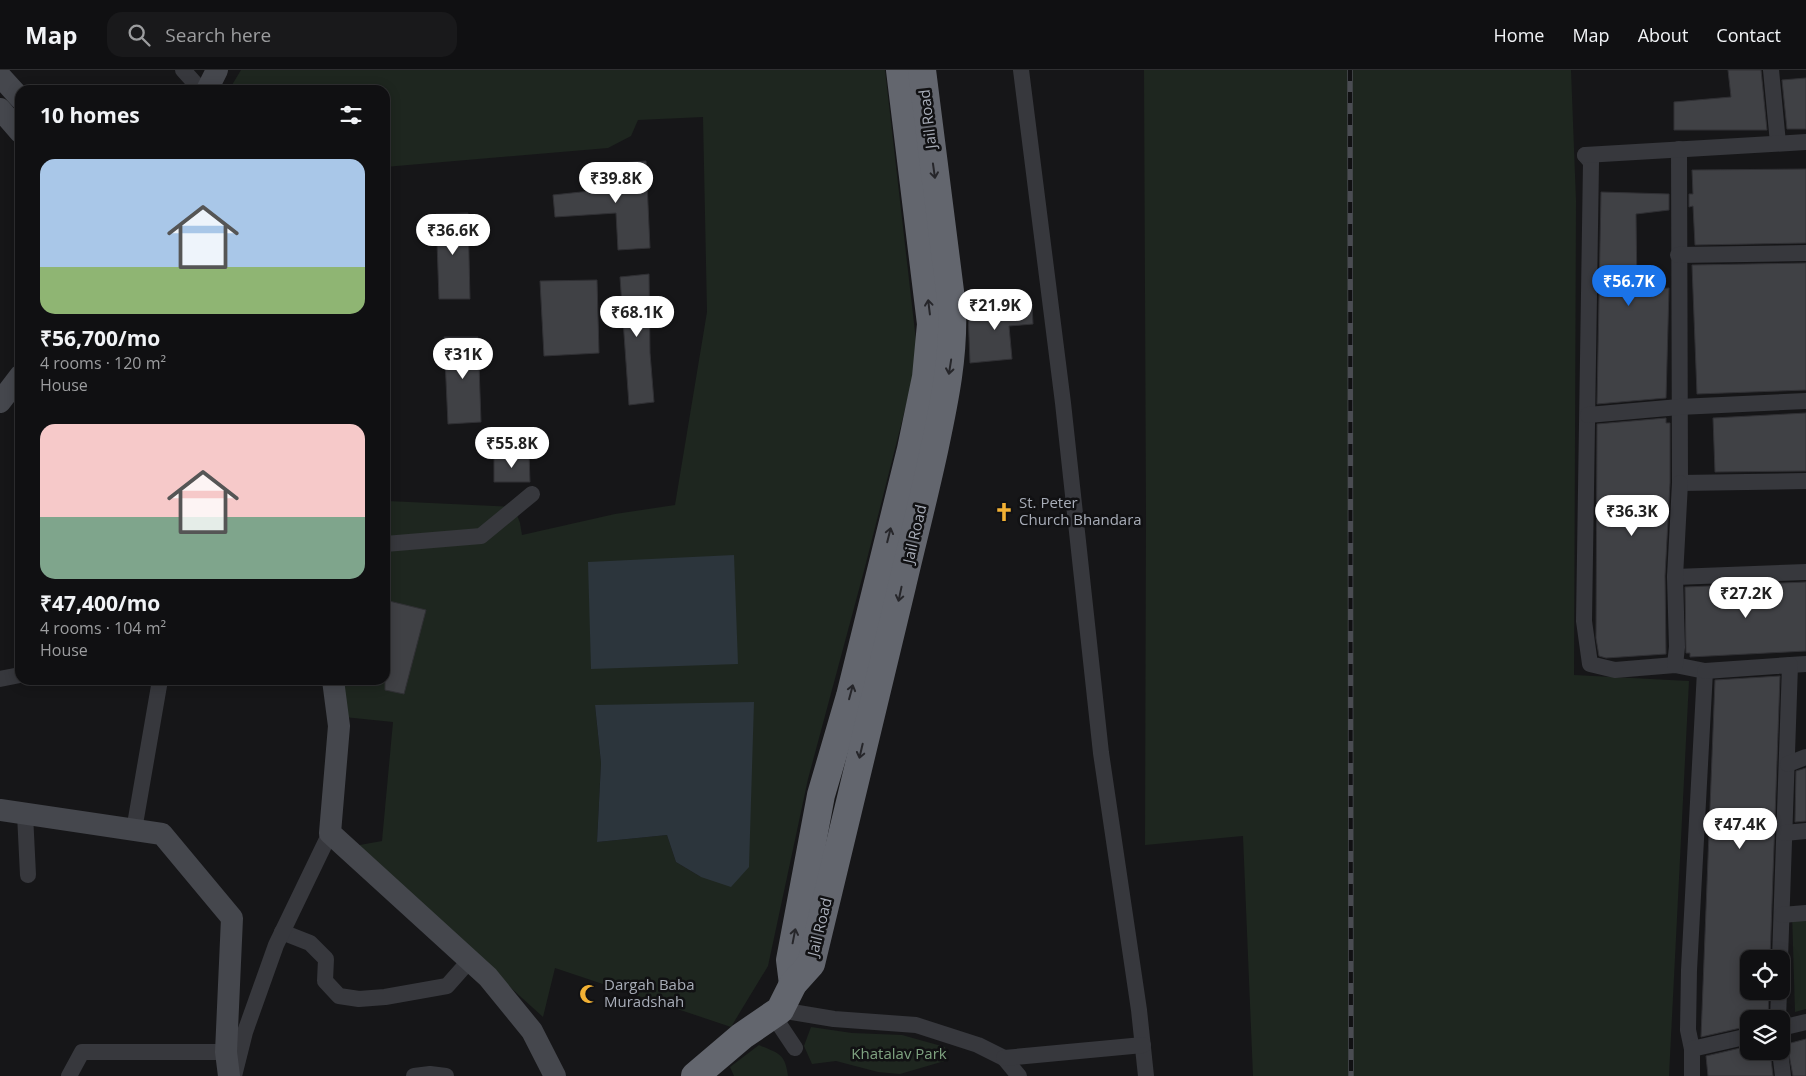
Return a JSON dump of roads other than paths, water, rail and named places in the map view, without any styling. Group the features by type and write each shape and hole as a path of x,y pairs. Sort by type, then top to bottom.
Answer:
{"highway":[{"name":"Jail Road","path":"793,984 790,960 821,795 850,696 911,449 926,377 931,324 900,70"},
{"name":"Jail Road","path":"695,1076 742,1036 776,1012 793,984 811,964 871,707 890,642 915,536 945,399 954,342 952,308 922,70"}],"main road":[{"path":"210,85 217,70"},
{"path":"0,76 15,92"},
{"path":"0,109 15,126"},
{"path":"1,399 15,382"},
{"path":"334,685 339,726 330,833 488,977 532,1031 555,1076"},
{"path":"0,810 162,834 232,918 226,1052 229,1076"}],"street":[{"path":"183,70 196,85"},
{"path":"1021,70 1063,403 1101,753 1146,1076"},
{"path":"1771,70 1778,144"},
{"path":"1780,950 1788,764 1798,665 1705,671 1675,664 1615,670 1590,664 1584,621 1591,162 1585,155 1806,142"},
{"path":"1675,664 1677,647 1675,577 1680,483 1679,150"},
{"path":"1678,255 1806,253"},
{"path":"1588,415 1679,407 1806,401"},
{"path":"1680,483 1806,480"},
{"path":"390,544 481,536 532,494"},
{"path":"1675,577 1806,572"},
{"path":"1692,1076 1692,1049 1688,1030 1689,970 1705,671"},
{"path":"0,679 15,676"},
{"path":"134,830 159,685"},
{"path":"1788,764 1806,758"},
{"path":"25,814 28,875"},
{"path":"1785,833 1806,832"},
{"path":"234,1076 245,1032 282,932 330,833"},
{"path":"1782,915 1806,913"},
{"path":"282,932 310,944 326,959 325,982 339,996 359,999 385,998 447,986 470,960"},
{"path":"776,1012 795,1048"},
{"path":"776,1012 834,1019 916,1025 978,1045 1004,1058 1019,1076"},
{"path":"1790,1026 1806,1022"},
{"path":"1692,1049 1740,1038"},
{"path":"1004,1058 1143,1045"},
{"path":"69,1076 82,1052 226,1052"},
{"path":"1781,1060 1783,1076"},
{"path":"414,1076 446,1076"}],"railway":[{"path":"1350,70 1351,1076"}],"place":[{"name":"St. Peter Church Bhandara","path":"1004,512"},
{"name":"Dargah Baba Muradshah","path":"589,994"}],"park label":[{"name":"Khatalav Park","path":"899,1054"}]}
